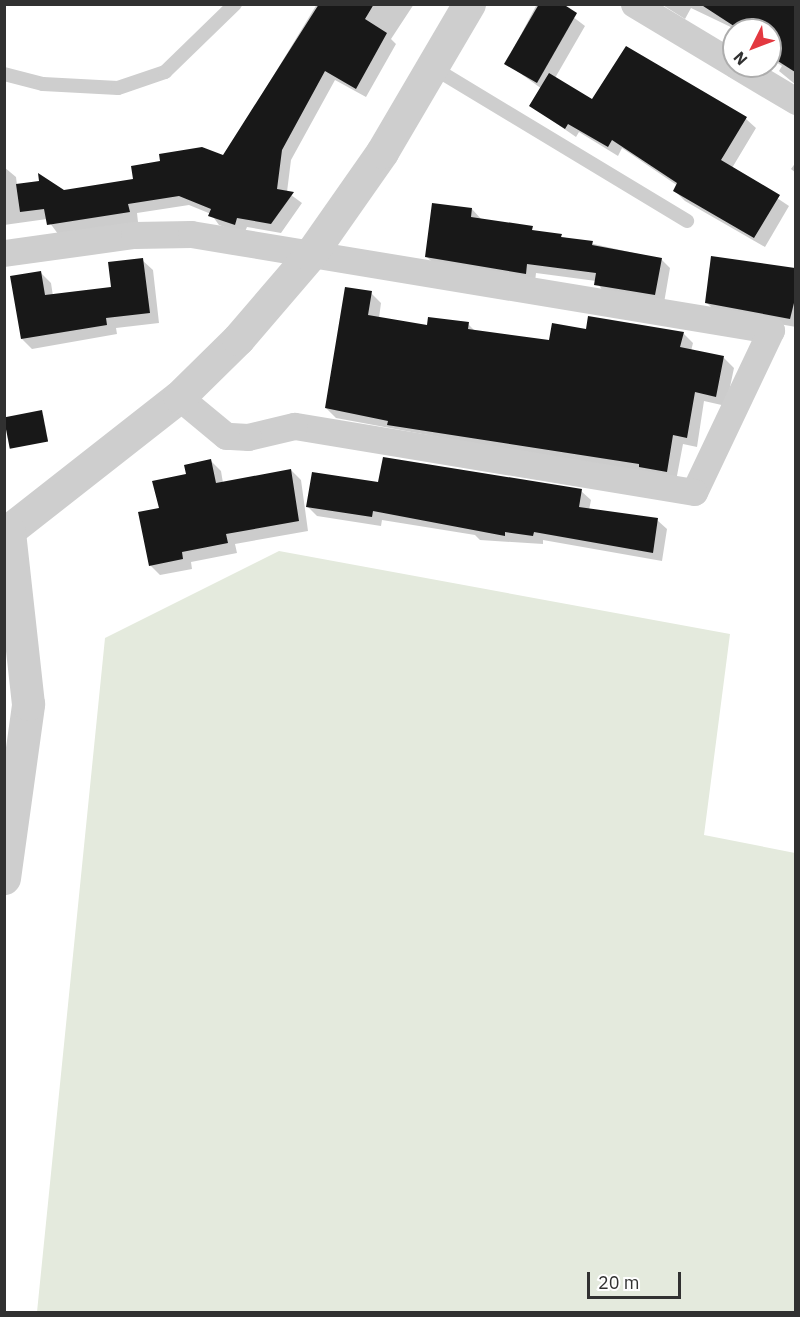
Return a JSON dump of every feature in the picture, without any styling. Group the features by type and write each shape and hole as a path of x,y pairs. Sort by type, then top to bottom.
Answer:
{"street":[{"path":"4,878 28,704 6,527 178,397 238,339 310,255 382,152 469,4"},
{"path":"634,4 722,57"},
{"path":"757,78 795,101"},
{"path":"4,253 134,235 191,234 771,330 694,492 294,426 248,437 226,436 178,397"}],"lane":[{"path":"4,74 43,84 118,88 165,72 235,4"},
{"path":"432,67 687,221"}],"shaded area":[{"path":"279,551 730,634 704,835 795,853 795,1312 37,1312 105,638"}],"building":[{"path":"319,4 374,4 365,19 387,33 356,89 325,71 282,150 277,189 294,192 271,224 237,218 235,225 208,216 211,209 179,196 128,204 130,212 47,225 44,209 20,212 16,184 39,181 38,173 64,190 133,179 131,166 160,161 159,154 202,147 223,155"},
{"path":"539,4 563,4 577,13 537,83 504,64"},
{"path":"700,4 795,4 795,72 782,64 782,18 722,18"},
{"path":"626,46 747,117 721,160 780,195 754,238 673,191 677,183 612,140 608,147 568,124 565,129 529,106 549,73 592,99"},
{"path":"432,203 472,208 471,217 533,226 532,230 593,241 592,245 662,258 655,295 594,285 596,273 527,264 526,274 425,257"},
{"path":"711,256 795,268 795,299 790,319 705,303"},
{"path":"143,258 150,313 106,318 107,325 21,339 10,276 41,271 45,295 111,287 108,262"},
{"path":"345,287 372,291 368,315 427,325 428,317 469,322 468,329 549,340 552,323 586,329 588,316 684,332 680,347 724,356 716,397 695,392 687,438 673,435 667,472 639,467 639,464 387,425 388,421 325,408"},
{"path":"42,410 48,441 10,449 4,417"},
{"path":"383,457 582,489 579,507 658,518 653,553 534,532 533,536 505,532 505,536 373,511 372,517 306,507 312,472 378,482"},
{"path":"211,459 216,483 291,469 299,521 226,534 228,543 182,552 183,559 149,566 138,512 159,508 152,481 186,474 184,465"}]}
